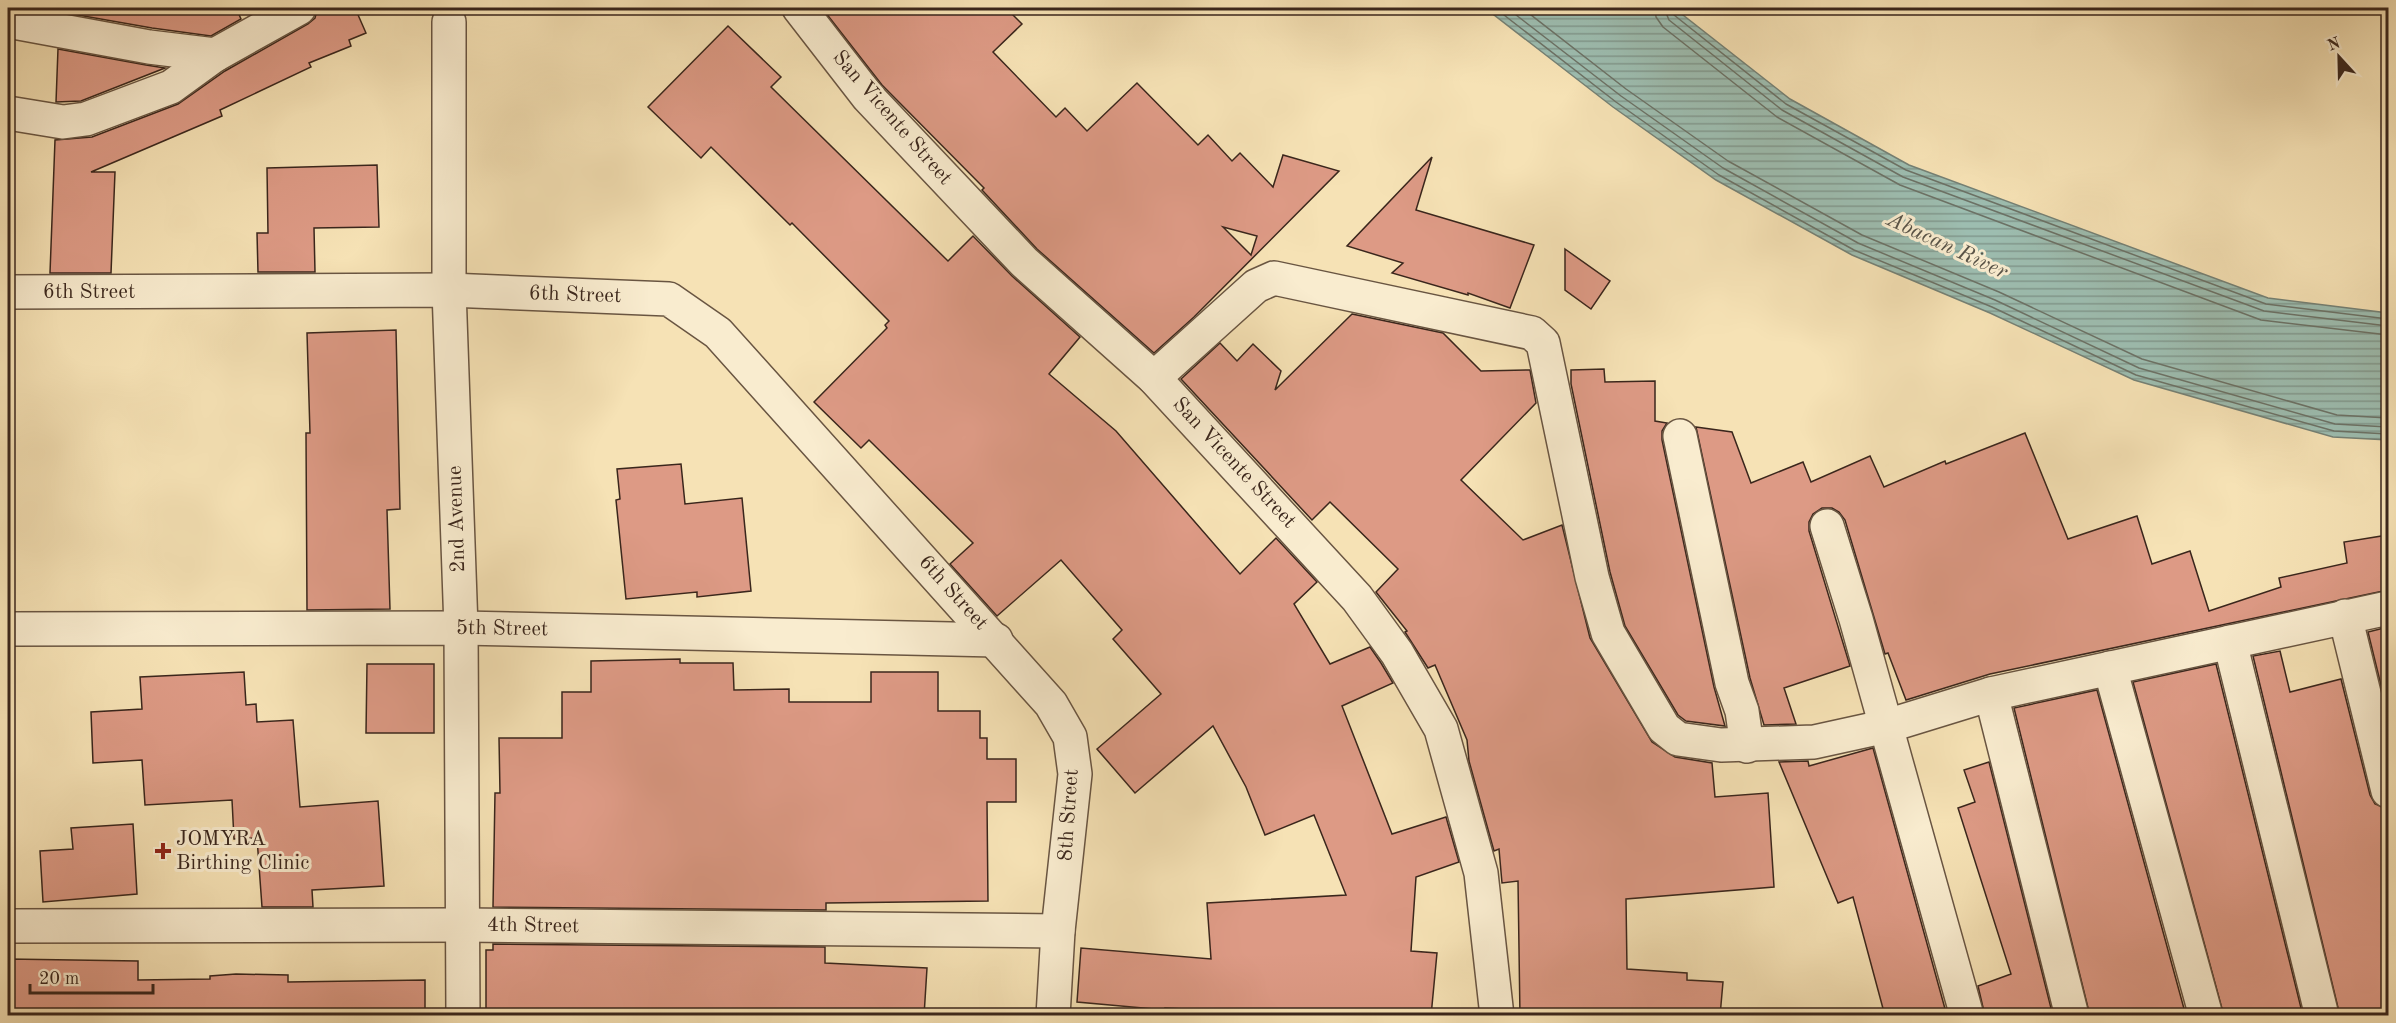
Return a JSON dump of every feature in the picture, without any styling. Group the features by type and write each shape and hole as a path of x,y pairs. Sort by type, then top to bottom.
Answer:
{"street":[{"path":"8,113 63,122 86,119 171,87 215,55 299,8"},
{"name":"San Vicente Street","path":"799,8 868,96 1024,262 1154,378 1357,598 1397,653 1441,729 1480,873 1497,1016"},
{"path":"8,21 149,47 215,55"},
{"name":"2nd Avenue","path":"449,22 449,290 461,628 463,1016"},
{"path":"1154,378 1256,286 1274,278 1299,281 1532,333 1543,343 1592,577 1608,633 1664,728 1678,739 1721,746 1814,742 1887,726 1991,694 2388,608"},
{"name":"6th Street","path":"8,292 449,290 669,299 718,333 996,640"},
{"path":"1680,436 1732,683 1742,711 1747,746"},
{"path":"1827,526 1887,726 1967,1016"},
{"path":"2345,616 2388,790"},
{"name":"5th Street","path":"8,629 461,628 996,640"},
{"name":"8th Street","path":"996,640 1051,704 1070,737 1075,774 1058,931 1053,1016"},
{"path":"2230,642 2322,1016"},
{"path":"2110,668 2206,1016"},
{"path":"1991,694 2072,1016"},
{"name":"4th Street","path":"8,926 464,925 1058,931"}],"water":[{"name":"Abacan River","path":"1485,8 1674,8 1790,99 1909,165 2268,298 2388,313 2388,440 2333,437 2134,380 1990,313 1852,255 1716,180 1613,107"}],"building":[{"path":"38,8 236,8 241,19 211,36"},
{"path":"355,8 366,33 349,40 351,46 309,63 311,67 220,110 222,116 91,172 115,172 111,273 50,273 55,140 92,137 178,104 225,71 308,24 315,18 317,10"},
{"path":"822,8 1006,8 1022,24 993,52 1056,117 1065,108 1087,131 1137,83 1198,145 1208,135 1232,161 1240,153 1273,187 1283,155 1339,171 1194,317 1154,353 1037,249 982,190 984,188 882,85","holes":["1223,227 1257,236 1251,255"]},
{"path":"728,26 781,77 771,87 948,261 973,236 1012,276 1080,337 1049,374 1116,431 1240,574 1276,538 1317,582 1294,604 1330,664 1370,647 1393,683 1342,706 1392,834 1446,817 1459,862 1416,877 1411,951 1437,953 1431,1016 1343,1016 1165,1008 1165,1010 1077,1002 1081,948 1211,959 1207,903 1346,895 1314,815 1265,835 1246,787 1213,726 1135,793 1097,749 1161,694 1113,639 1122,630 1061,560 997,616 950,564 973,543 869,440 861,448 814,402 887,328 885,325 889,321 792,223 790,225 711,147 701,158 648,107"},
{"path":"58,49 165,68 81,101 56,102"},
{"path":"1432,157 1416,210 1534,245 1510,308 1468,293 1468,295 1392,273 1403,263 1347,246"},
{"path":"377,165 379,227 314,228 315,272 258,272 257,233 268,233 267,168"},
{"path":"1565,249 1610,281 1591,309 1565,290"},
{"path":"1352,314 1443,333 1481,371 1530,370 1536,403 1461,480 1523,540 1562,525 1590,638 1652,742 1675,757 1712,763 1715,797 1768,793 1774,887 1626,899 1627,969 1687,973 1687,980 1723,982 1720,1016 1520,1016 1518,881 1502,883 1499,849 1494,851 1469,761 1467,740 1435,665 1428,668 1405,632 1407,631 1376,592 1398,569 1330,502 1312,520 1181,379 1220,343 1237,361 1253,344 1281,371 1275,390"},
{"path":"396,330 400,509 387,510 390,609 307,610 306,433 310,433 307,333"},
{"path":"1604,369 1605,382 1655,381 1655,421 1667,423 1662,431 1662,440 1714,687 1725,726 1686,721 1678,715 1625,626 1610,572 1571,384 1571,370"},
{"path":"1696,427 1732,432 1751,483 1803,462 1811,482 1870,456 1884,487 1945,461 1946,464 2025,433 2068,539 2137,516 2152,564 2190,551 2209,611 2281,587 2279,578 2347,563 2344,542 2388,535 2388,590 1990,674 1906,700 1888,653 1885,654 1845,520 1839,512 1832,508 1822,508 1813,514 1809,522 1809,531 1850,666 1784,688 1796,724 1764,725 1750,678"},
{"path":"681,464 685,504 742,498 751,591 697,597 697,592 626,599 616,500 620,499 617,469"},
{"path":"2388,627 2388,714 2368,632"},
{"path":"2280,651 2290,692 2341,679 2370,795 2375,804 2388,809 2388,1016 2340,1016 2253,656"},
{"path":"680,659 680,663 733,663 734,690 789,689 789,702 871,702 871,672 938,672 938,711 980,711 980,738 987,738 987,759 1016,759 1016,802 987,802 988,901 826,903 826,910 493,907 495,793 500,793 499,738 562,738 562,692 591,692 591,661"},
{"path":"367,664 434,664 434,733 366,733"},
{"path":"2216,664 2303,1016 2224,1016 2133,682"},
{"path":"244,672 246,705 256,704 257,722 293,720 300,807 378,801 384,886 312,890 313,907 262,907 257,838 234,839 232,800 145,805 142,760 93,763 91,712 142,709 140,677"},
{"path":"2097,690 2186,1016 2090,1016 2014,708"},
{"path":"1873,748 1947,1016 1885,1016 1853,897 1838,903 1779,762 1808,761 1809,766"},
{"path":"1989,762 2053,1016 1985,1016 1978,986 2011,974 1958,808 1975,802 1964,770"},
{"path":"133,824 137,894 43,902 40,851 73,849 71,828"},
{"path":"493,944 825,947 825,963 927,968 924,1016 566,1016 566,1013 486,1013 486,950 493,950"},
{"path":"8,959 138,961 138,980 210,979 210,976 236,974 288,975 288,982 425,980 425,1016 8,1016"}],"place":[{"name":"JOMYRA Birthing Clinic","path":"163,851"}]}
